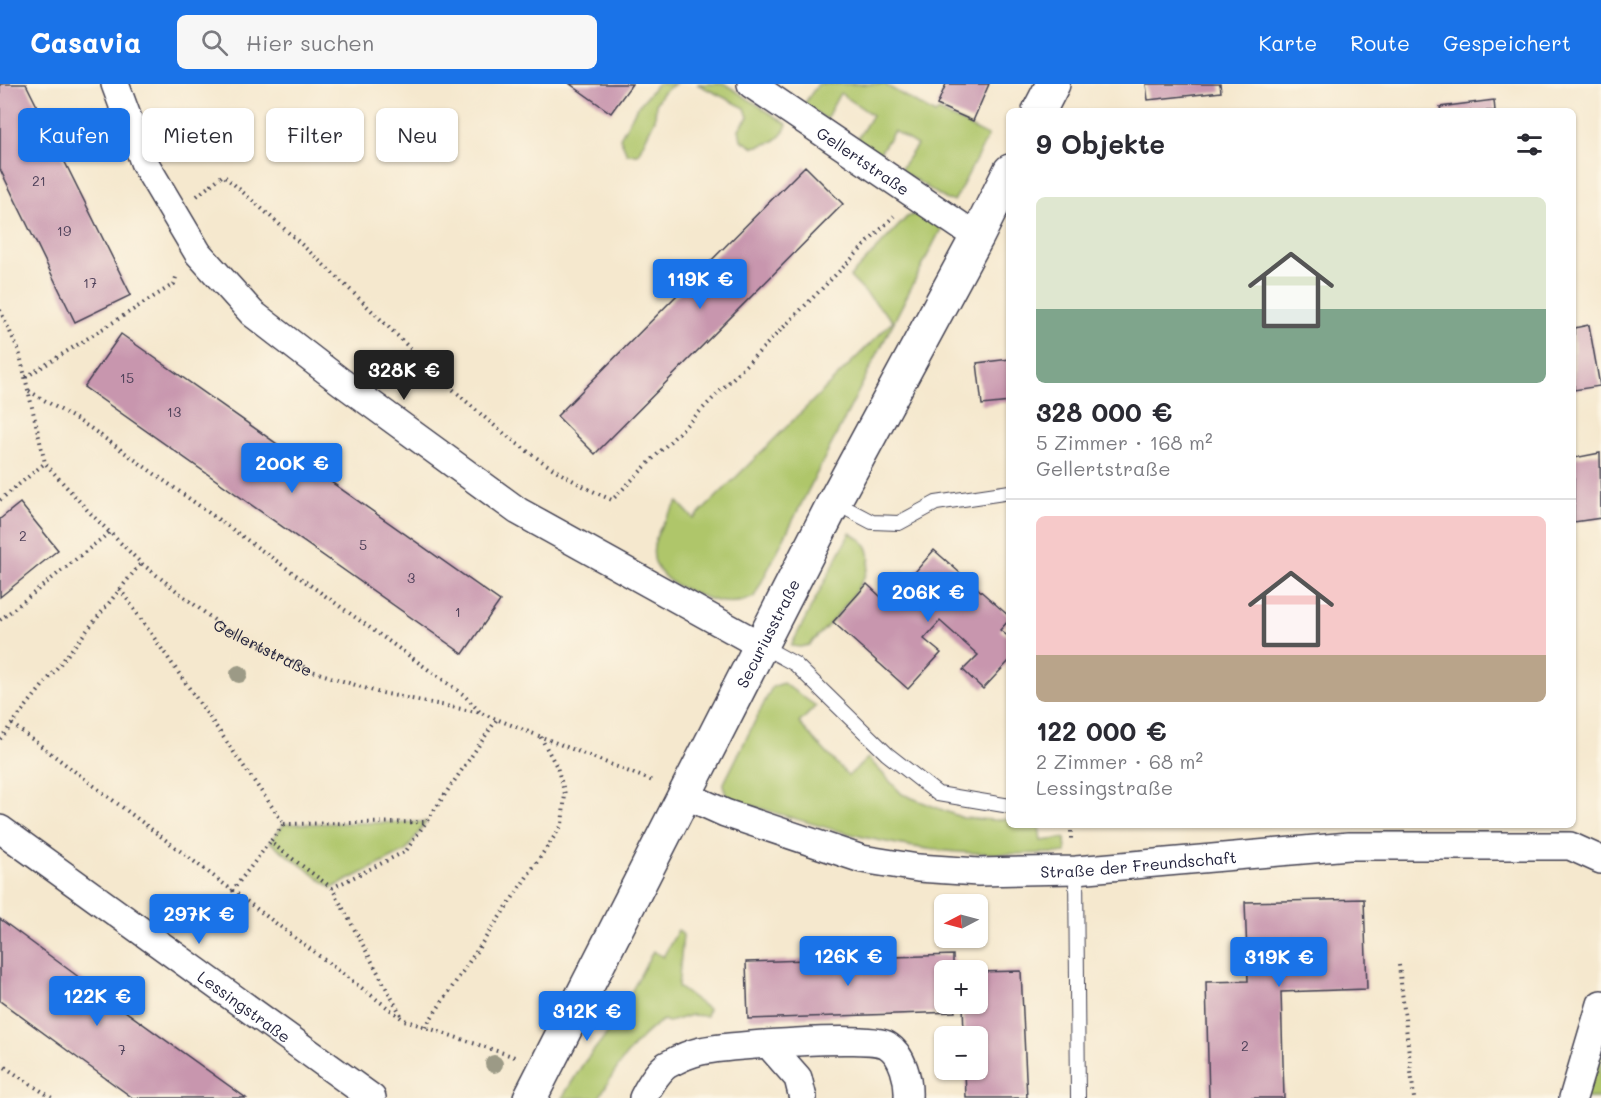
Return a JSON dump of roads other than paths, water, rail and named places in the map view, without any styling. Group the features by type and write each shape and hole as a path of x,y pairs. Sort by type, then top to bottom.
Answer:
{"street":[{"path":"116,84 144,162 198,253 252,312 340,381 518,511 760,645"},
{"name":"Gellertstraße","path":"751,84 977,237"},
{"path":"1041,108 1053,84"},
{"name":"Securiusstraße","path":"530,1098 834,502 1006,179"},
{"name":"Straße der Freundschaft","path":"685,795 725,813 862,859 918,868 978,872 1076,870 1349,846 1570,846 1601,860"},
{"name":"Lessingstraße","path":"0,829 372,1098"},
{"path":"1574,1098 1601,1004"},
{"path":"643,1098 665,1066 699,1052 768,1044 857,1040 887,1044 902,1062 908,1098"},
{"path":"768,1044 798,1077 803,1098"}],"lane":[{"path":"834,502 872,522 898,523 936,503 1006,493"},
{"path":"760,645 795,664 887,754 938,794 1006,805"},
{"path":"1076,870 1078,1098"}]}
